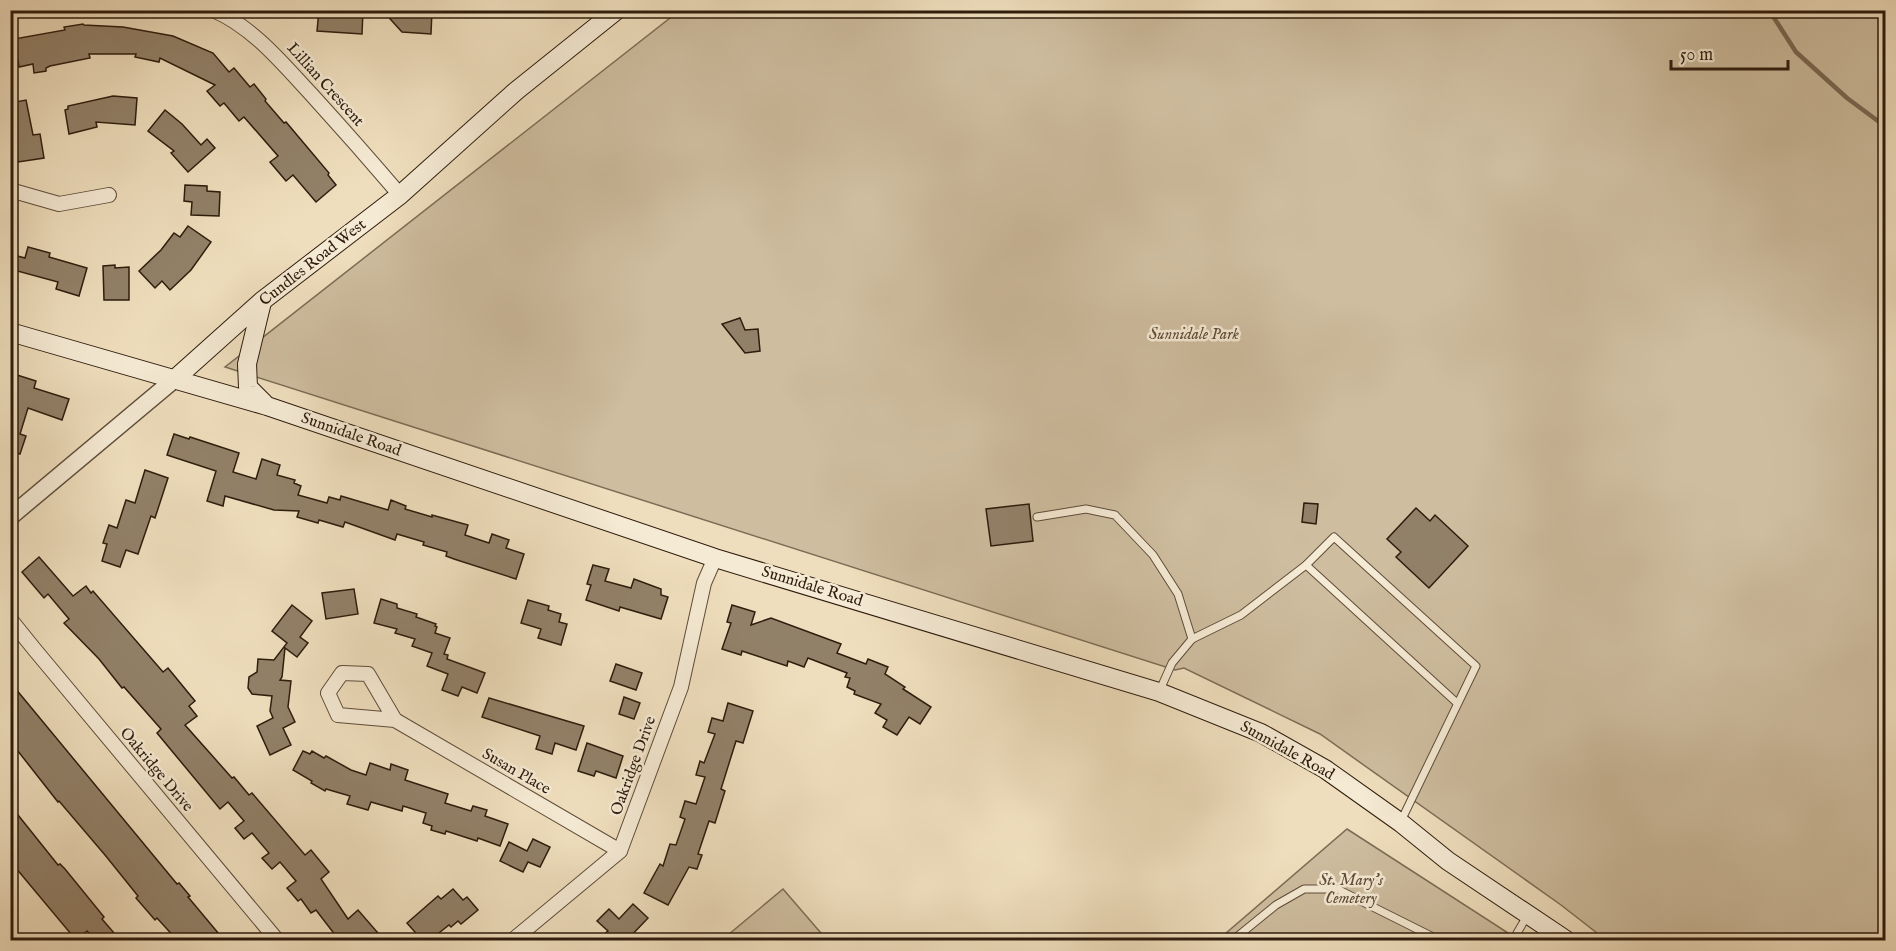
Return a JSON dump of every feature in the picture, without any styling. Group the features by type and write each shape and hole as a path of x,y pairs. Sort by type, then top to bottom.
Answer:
{"main road":[{"name":"Cundles Road West","path":"176,378 262,301 400,195 516,91 617,10"},
{"path":"262,301 247,364 248,387 267,406"},
{"name":"Sunnidale Road","path":"10,332 267,406 715,558 1160,692 1261,733 1325,769 1401,823 1448,861 1566,940"}],"street":[{"name":"Lillian Crescent","path":"213,10 228,17 272,51 400,195"},
{"path":"10,190 59,204 109,195"},
{"name":"Cundles Road West","path":"10,517 176,378"},
{"name":"Oakridge Drive","path":"620,852 681,687 704,583 715,558"},
{"name":"Oakridge Drive","path":"10,619 277,940"},
{"name":"Susan Place","path":"395,720 368,674 342,673 328,693 338,716 395,720 620,852"},
{"path":"513,940 620,852"}],"lane":[{"path":"1037,517 1086,509 1115,515 1153,555 1178,594 1192,639"},
{"path":"1160,692 1172,663 1192,639 1241,615 1306,565 1334,537 1476,666 1401,823"},
{"path":"1306,565 1457,703"},
{"path":"1233,940 1276,905 1304,889 1337,889 1439,940"},
{"path":"1513,940 1528,914"}],"green space":[{"name":"Sunnidale Park","path":"679,11 1885,11 1885,940 1606,940 1561,905 1320,734 1184,668 1175,670 225,367"},
{"name":"St. Mary's Cemetery","path":"1347,829 1519,940 1218,940"},
{"path":"783,889 827,940 722,940"}],"building":[{"path":"319,10 363,10 362,34 317,31"},
{"path":"382,10 432,10 431,34 402,32"},
{"path":"83,24 123,27 173,36 213,53 229,72 234,68 250,87 254,84 266,99 265,101 284,123 286,122 329,173 328,175 336,185 316,202 293,175 286,181 270,162 278,156 244,117 239,121 224,103 220,106 207,91 215,85 160,58 159,62 135,57 136,54 89,54 90,58 50,66 46,68 46,71 34,73 33,64 19,67 18,60 10,61 10,44 15,43 14,39 65,30 64,27"},
{"path":"113,96 137,98 135,125 96,122 97,127 69,134 65,110 68,106"},
{"path":"26,100 33,135 40,134 44,158 18,162 10,132 10,103"},
{"path":"165,110 182,124 201,145 207,139 215,148 188,172 171,153 174,151 148,131"},
{"path":"185,185 207,186 207,191 220,192 219,216 191,215 192,202 184,201"},
{"path":"188,226 211,242 191,270 170,290 162,281 155,288 139,271 161,250 174,233 180,237"},
{"path":"28,247 50,253 49,257 87,268 79,296 56,289 58,282 10,269 10,254 25,258"},
{"path":"115,265 115,268 129,267 129,300 104,300 103,266"},
{"path":"740,318 745,330 758,329 760,351 745,353 722,324"},
{"path":"17,375 36,381 34,388 69,399 62,420 28,408 20,434 26,436 20,454 14,452 13,455 10,454 10,386 13,387"},
{"path":"174,434 239,453 233,472 256,479 262,459 280,465 277,475 295,480 294,483 301,486 298,495 327,503 329,497 340,500 341,496 388,510 391,500 406,506 405,509 468,525 465,535 489,543 492,534 509,540 506,548 524,554 516,579 446,556 447,552 397,534 395,540 345,522 343,527 319,520 318,523 297,517 299,511 274,510 225,496 223,506 207,501 216,471 167,455"},
{"path":"145,470 168,478 155,518 151,516 138,554 126,550 120,567 102,561 107,544 103,543 109,525 117,528 126,500 135,503"},
{"path":"1304,503 1318,504 1316,524 1302,522"},
{"path":"1029,504 1033,541 991,546 986,509"},
{"path":"1416,508 1430,521 1435,515 1468,546 1429,588 1396,557 1401,552 1387,539"},
{"path":"39,557 73,596 86,586 91,593 93,591 163,672 168,668 195,701 189,706 197,716 185,725 232,778 234,777 249,795 252,793 305,855 311,850 329,872 321,879 348,919 358,910 384,940 339,940 316,910 311,913 301,899 298,901 287,888 296,881 280,862 272,869 262,858 269,853 252,833 244,839 235,828 244,821 228,802 220,809 157,733 161,729 64,623 69,619 48,594 44,598 22,572"},
{"path":"593,565 609,569 605,581 631,588 634,579 661,589 661,595 668,597 661,619 620,607 619,611 586,600 591,585 587,584"},
{"path":"354,589 358,614 326,619 322,593"},
{"path":"381,599 397,604 397,608 417,614 416,617 436,624 435,633 450,638 444,654 448,655 447,659 485,673 477,693 462,687 458,696 442,690 448,674 427,666 432,653 412,646 415,639 395,633 397,629 374,623"},
{"path":"528,600 549,606 548,610 561,614 559,622 567,624 561,645 538,638 541,629 521,623"},
{"path":"292,605 312,621 300,637 308,643 297,657 285,648 280,680 291,681 288,707 295,722 283,728 291,745 270,755 257,726 273,718 270,711 272,696 252,694 248,688 249,677 257,672 258,659 274,660 287,643 272,631"},
{"path":"732,605 755,612 751,625 771,618 841,644 837,653 866,664 868,659 888,667 885,674 931,707 920,724 909,717 897,735 883,727 887,720 875,713 881,704 854,694 855,691 847,687 850,678 845,677 847,673 808,658 804,667 788,661 787,666 742,651 741,655 722,649 731,623 727,622"},
{"path":"616,664 642,673 636,690 610,681"},
{"path":"10,682 177,884 179,883 190,896 188,897 224,940 177,940 136,898 138,896 58,802 10,741"},
{"path":"624,697 640,703 634,719 619,714"},
{"path":"489,698 584,726 576,750 555,743 552,754 536,749 540,736 482,717"},
{"path":"728,703 753,711 743,743 736,741 721,789 725,791 715,823 709,821 698,854 702,855 697,869 689,867 668,905 644,893 660,864 663,866 670,844 676,845 685,819 680,817 685,801 696,804 705,777 696,775 700,761 704,763 715,734 708,732 712,718 723,721"},
{"path":"587,743 623,756 616,778 596,771 594,776 578,771"},
{"path":"303,751 310,754 312,751 324,758 326,756 351,770 366,775 370,763 390,770 391,764 408,770 405,780 448,794 445,803 471,811 473,806 487,810 485,816 508,824 500,846 478,838 477,841 446,831 445,834 431,830 432,826 423,823 426,813 403,806 402,811 371,802 368,810 347,804 350,796 326,789 325,791 293,770"},
{"path":"10,805 58,865 60,864 65,869 120,940 96,940 87,931 76,940 10,861"},
{"path":"533,839 550,847 540,867 528,862 523,872 500,861 509,842 527,851"},
{"path":"453,889 463,900 467,897 478,910 461,924 458,921 430,940 422,940 407,923 438,896 441,899"},
{"path":"633,904 648,918 627,940 596,940 608,931 597,921 609,909 619,919"}],"waterway":[{"path":"1769,10 1796,52 1847,98 1886,127"}]}
